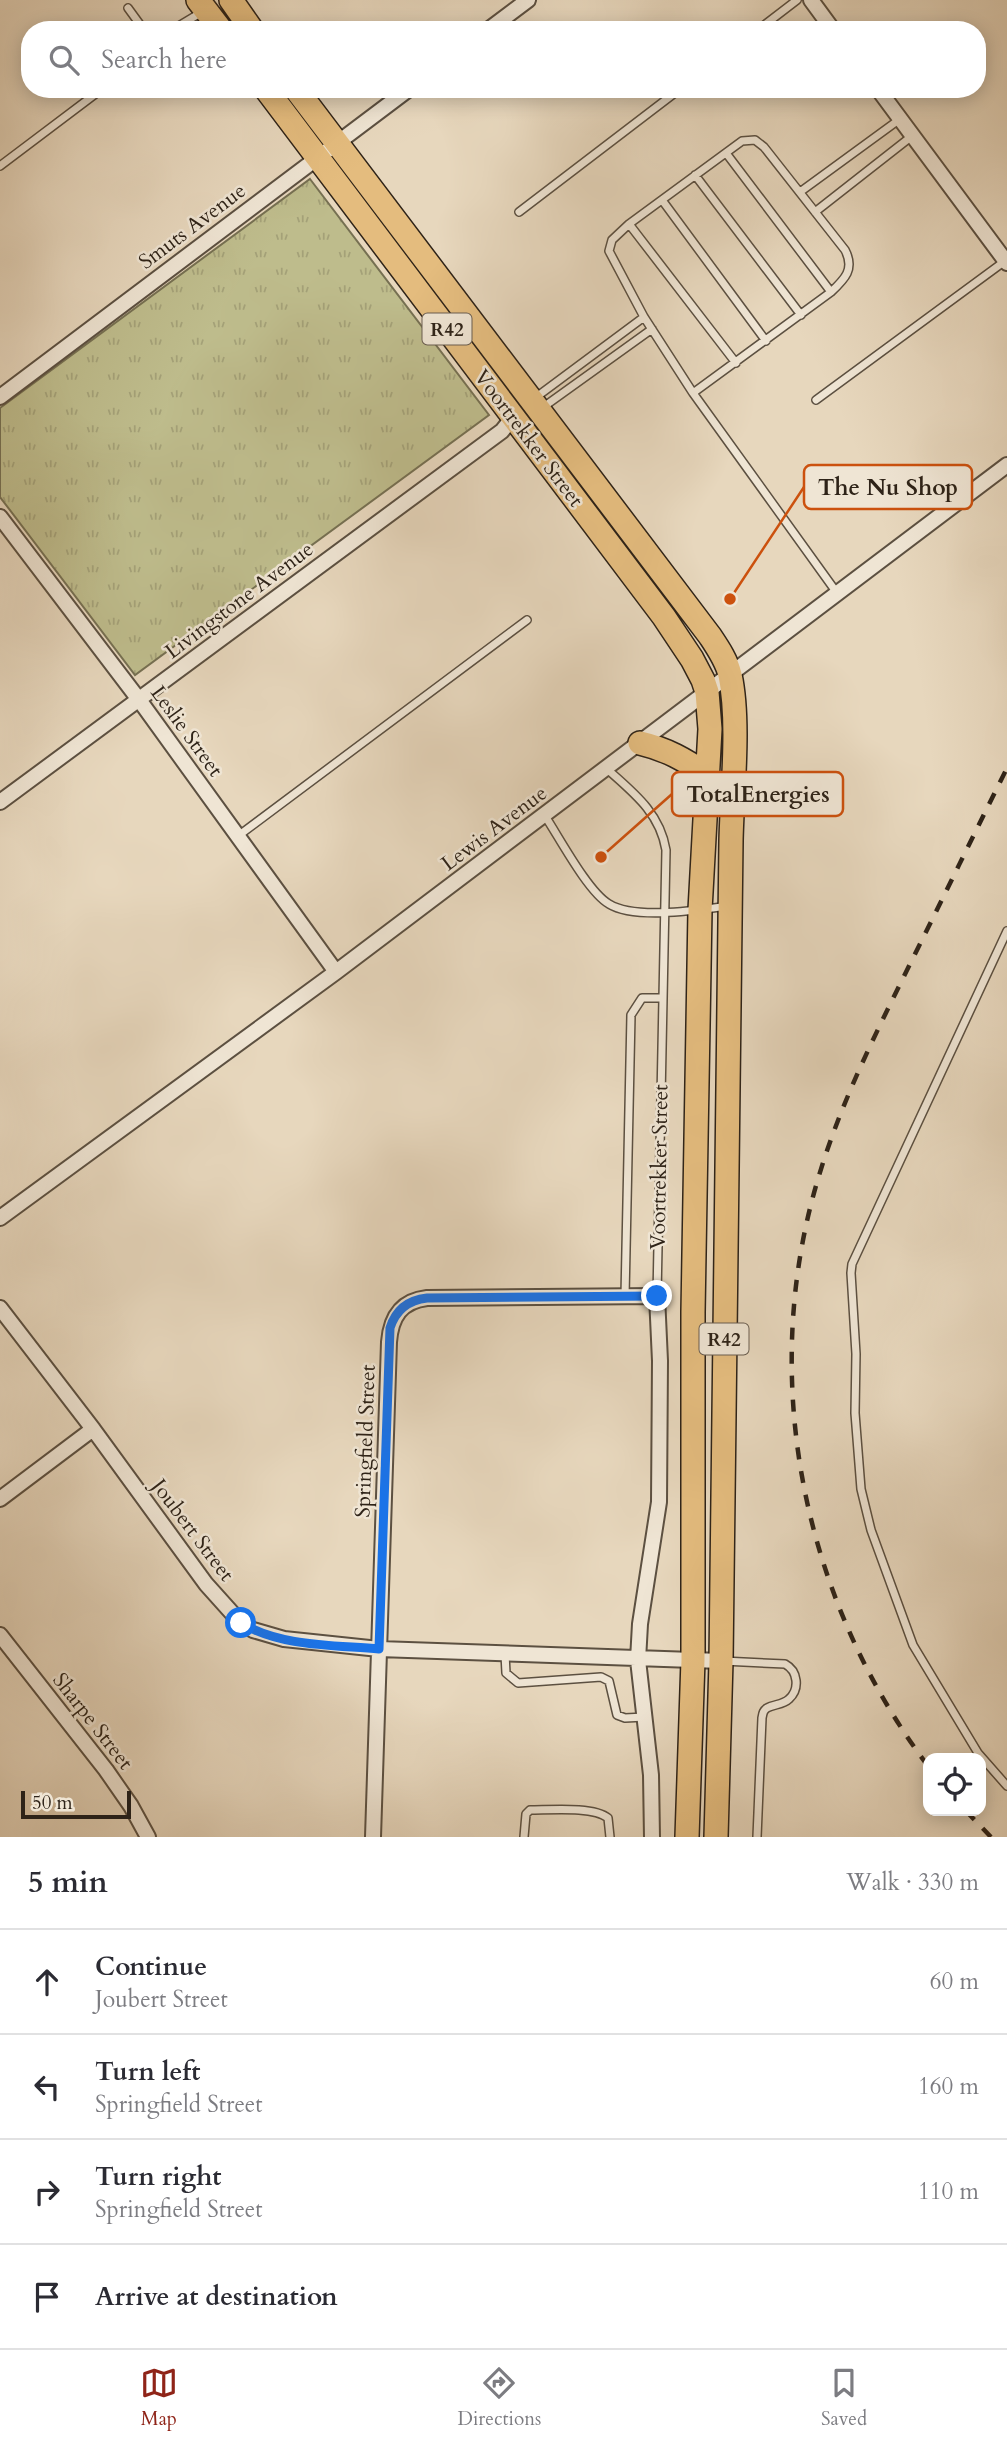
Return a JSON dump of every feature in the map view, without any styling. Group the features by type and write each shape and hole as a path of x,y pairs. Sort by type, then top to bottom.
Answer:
{"main road":[{"path":"230,0 245,21"},
{"path":"202,5 214,21"},
{"name":"Voortrekker Street","path":"273,98 511,424 664,617 698,669 707,692"},
{"name":"Voortrekker Street","path":"303,98 709,636 722,654 730,674"},
{"name":"R42","path":"716,1837 721,1661 734,728 730,674"},
{"name":"R42","path":"687,1837 693,1660 694,1255 700,910 710,729 707,692"},
{"path":"640,743 661,748 687,761 708,776"},
{"path":"694,1255 725,1256"}],"street":[{"path":"500,21 528,0"},
{"path":"811,0 826,21"},
{"name":"Smuts Avenue","path":"0,397 398,98"},
{"path":"884,98 1006,262"},
{"name":"Livingstone Avenue","path":"0,802 511,424"},
{"name":"Lewis Avenue","path":"0,1218 545,816 1007,465"},
{"name":"Leslie Street","path":"0,517 140,701 336,972"},
{"name":"Springfield Street","path":"373,1837 389,1342 393,1318 405,1305 427,1298 657,1296"},
{"name":"Voortrekker Street","path":"652,1837 651,1775 638,1660 640,1624 659,1502 660,1373 657,1296"},
{"name":"Joubert Street","path":"0,1308 93,1429 206,1584 241,1623 253,1630 276,1637 379,1649 721,1661"},
{"path":"0,1499 93,1429"},
{"name":"Sharpe Street","path":"0,1635 106,1770 148,1837"}],"lane":[{"path":"770,21 797,0"},
{"path":"183,21 202,5"},
{"path":"128,8 137,21"},
{"path":"0,166 91,98"},
{"path":"519,212 668,98"},
{"path":"800,192 900,119"},
{"path":"815,212 912,136"},
{"path":"693,393 831,292 848,274 850,262 845,250 764,147 755,140 742,141 629,224 612,240 609,251 644,317 693,393 837,593"},
{"path":"726,153 831,292"},
{"path":"695,175 801,315"},
{"path":"662,200 766,341"},
{"path":"629,224 736,363"},
{"path":"816,400 1006,262"},
{"name":"Livingstone Avenue","path":"511,424 644,317"},
{"name":"Livingstone Avenue","path":"536,405 652,329"},
{"path":"238,836 527,620"},
{"name":"Voortrekker Street","path":"607,769 643,802 660,826 666,850 657,1296"},
{"path":"545,816 590,884 608,904 620,909 663,913 730,906"},
{"path":"1007,931 850,1273 856,1354 855,1413 861,1489 871,1530 913,1645 978,1753 1007,1786"},
{"path":"625,1296 631,1015 642,998 662,998"},
{"path":"505,1654 506,1673 518,1683 601,1677 609,1681 617,1715 625,1718 645,1717"},
{"path":"721,1661 785,1664 795,1675 794,1692 789,1699 767,1708 762,1718 757,1837"},
{"path":"524,1837 526,1814 530,1810 556,1810 604,1814 608,1818 610,1837"}],"green space":[{"path":"310,179 489,415 135,675 0,497 0,408"}],"railway":[{"path":"923,1758 885,1701 850,1632 822,1560 804,1485 793,1409 792,1332 800,1255 818,1179 837,1124 859,1070 1007,768"},
{"path":"971,1816 991,1837"}],"place":[{"name":"The Nu Shop","path":"730,599"},
{"name":"TotalEnergies","path":"601,857"}],"route":[{"path":"241,1623 269,1636 284,1639 379,1649 390,1328 393,1318 405,1305 427,1298 657,1296"}]}
